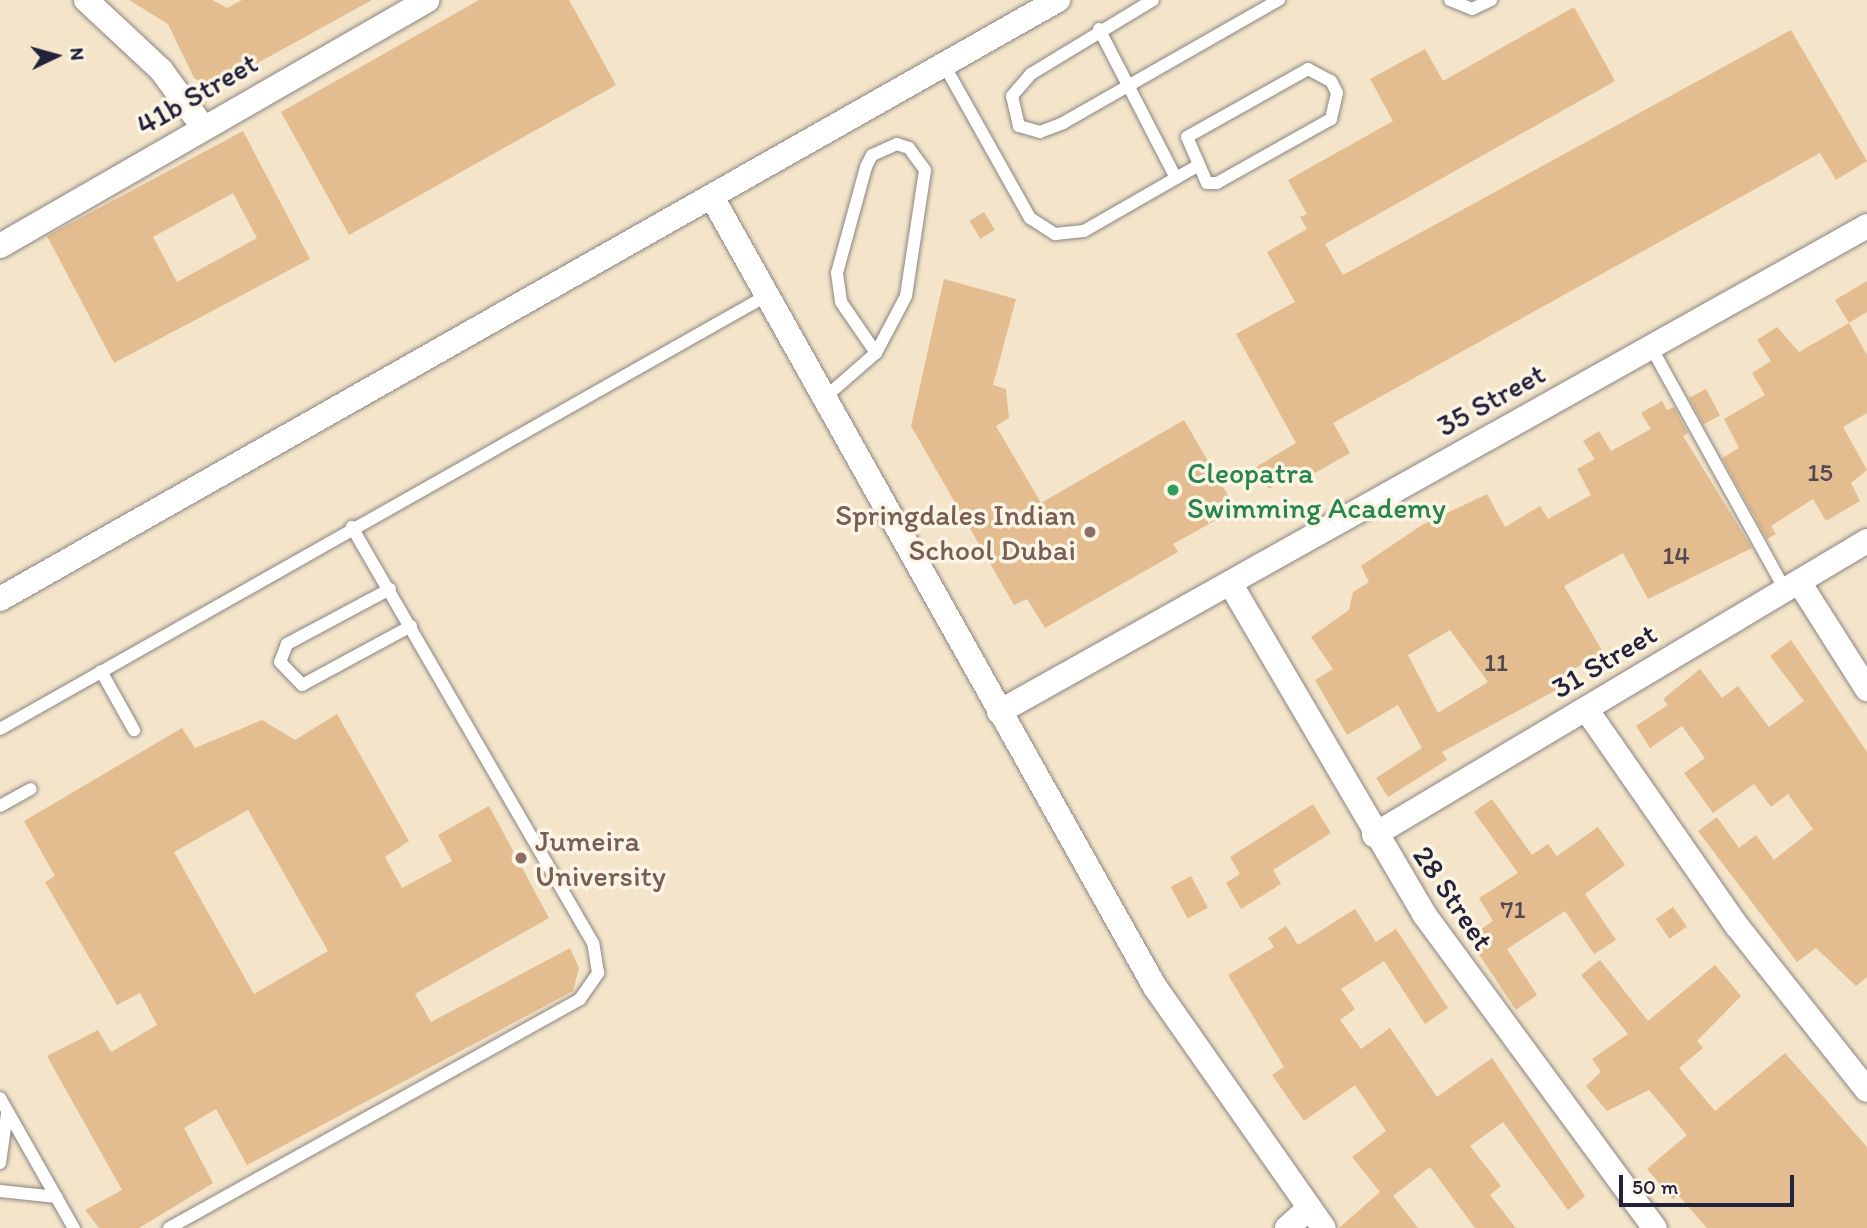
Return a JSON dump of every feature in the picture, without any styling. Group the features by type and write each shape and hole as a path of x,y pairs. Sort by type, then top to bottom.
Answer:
{"street":[{"path":"86,0 161,70 203,127"},
{"name":"41b Street","path":"0,246 427,0"},
{"path":"0,599 1058,0"},
{"path":"712,197 1155,987 1324,1228"},
{"name":"35 Street","path":"999,712 1867,226"},
{"name":"31 Street","path":"1374,835 1867,541"},
{"name":"28 Street","path":"1230,583 1374,835 1477,991 1655,1228"},
{"path":"1792,586 1867,689"},
{"path":"1586,709 1737,926 1867,1090"},
{"path":"1287,1228 1308,1208"}],"lane":[{"path":"1153,0 1098,29 1031,74 1012,96 1013,118 1028,132 1040,132 1279,0"},
{"path":"1450,0 1472,9 1491,0"},
{"path":"1098,29 1176,178"},
{"path":"943,64 1041,228 1070,236 1084,231 1197,166"},
{"path":"1294,72 1321,72 1331,81 1336,106 1320,127 1214,185 1197,166 1185,144 1189,135 1294,72"},
{"path":"823,399 876,353 906,296 923,183 919,157 897,144 872,155 866,167 837,273 844,309 876,353"},
{"path":"0,729 352,527 766,296"},
{"path":"1651,347 1792,586"},
{"path":"169,1228 580,999 598,973 593,943 352,527"},
{"path":"390,589 287,644 280,662 302,685 411,626"},
{"path":"101,671 134,730"},
{"path":"0,806 31,789"},
{"path":"0,1098 74,1228"},
{"path":"0,1163 7,1110"},
{"path":"0,1191 57,1197"}],"building":[{"path":"129,0 212,0 227,8 242,0 372,0 212,88 194,78 168,24"},
{"path":"479,0 569,0 616,85 349,235 281,112"},
{"path":"1574,7 1615,81 1325,244 1343,275 1791,30 1867,161 1836,180 1820,153 1333,423 1350,453 1304,479 1299,471 1269,489 1256,467 1296,443 1236,334 1295,302 1267,252 1307,229 1300,217 1307,214 1288,180 1393,121 1370,79 1425,49 1443,81"},
{"path":"243,131 310,259 114,363 47,236","holes":["233,193 257,238 177,282 153,237"]},
{"path":"984,212 995,230 980,239 969,221"},
{"path":"944,279 1016,299 993,385 1006,389 1009,418 996,426 1041,503 1184,420 1236,509 1173,544 1178,552 1045,628 1027,599 1014,605 911,426"},
{"path":"1867,281 1867,312 1849,323 1835,300"},
{"path":"1849,323 1867,355 1867,413 1843,427 1867,470 1851,483 1860,501 1826,521 1813,499 1771,526 1776,534 1767,539 1722,458 1739,448 1724,419 1765,395 1752,373 1771,361 1757,340 1777,327 1799,352"},
{"path":"1706,389 1720,415 1703,424 1689,398"},
{"path":"1662,401 1667,410 1674,407 1688,433 1683,436 1752,548 1648,599 1623,553 1564,586 1603,652 1555,680 1560,688 1442,752 1447,760 1388,797 1376,778 1422,748 1398,705 1347,735 1315,680 1333,669 1311,637 1349,610 1353,592 1369,582 1361,566 1422,525 1487,494 1505,527 1540,506 1548,519 1591,495 1577,469 1595,459 1583,441 1599,431 1611,451 1651,429 1641,413","holes":["1450,630 1488,682 1438,713 1408,655"]},
{"path":"1791,640 1867,752 1867,977 1856,986 1816,948 1797,962 1698,831 1717,817 1739,848 1756,835 1774,860 1813,829 1788,794 1771,807 1754,784 1713,813 1684,773 1705,758 1682,726 1650,748 1636,726 1668,705 1663,699 1700,669 1722,698 1738,686 1769,727 1804,701 1770,656"},
{"path":"337,714 409,841 385,857 402,888 452,861 438,835 489,806 549,918 415,994 431,1022 570,948 579,968 573,991 247,1165 216,1109 184,1128 213,1183 139,1228 99,1228 85,1210 122,1190 47,1056 98,1030 111,1052 157,1025 140,993 117,1005 45,882 55,876 24,821 182,728 195,748 262,720 295,740","holes":["248,810 328,951 254,994 174,852"]},
{"path":"1492,799 1532,855 1548,844 1557,856 1598,827 1625,865 1585,894 1616,940 1594,954 1565,911 1507,949 1537,995 1516,1010 1468,938 1493,921 1479,898 1518,873 1474,812"},
{"path":"1313,804 1331,833 1273,870 1281,884 1241,909 1226,883 1240,874 1230,857"},
{"path":"1191,876 1208,908 1188,919 1171,887"},
{"path":"1673,907 1687,927 1670,939 1656,919"},
{"path":"1355,909 1376,942 1396,929 1448,1008 1425,1024 1384,961 1341,989 1355,1009 1340,1020 1361,1049 1390,1028 1437,1097 1492,1058 1585,1196 1568,1210 1503,1122 1470,1146 1501,1186 1490,1195 1516,1228 1475,1228 1430,1167 1393,1196 1418,1228 1339,1228 1380,1192 1352,1157 1386,1131 1355,1085 1304,1121 1272,1075 1284,1067 1228,975 1274,947 1268,938 1286,926 1298,945"},
{"path":"1600,960 1648,1021 1715,965 1741,996 1697,1041 1703,1048 1679,1068 1715,1111 1785,1053 1867,1147 1867,1228 1707,1228 1678,1195 1673,1199 1647,1169 1687,1135 1649,1090 1607,1111 1586,1086 1601,1072 1592,1059 1628,1034 1581,975"}],"place":[{"name":"Cleopatra Swimming Academy","path":"1173,490"},
{"name":"Springdales Indian School Dubai","path":"1090,532"},
{"name":"Jumeira University","path":"521,858"}]}
